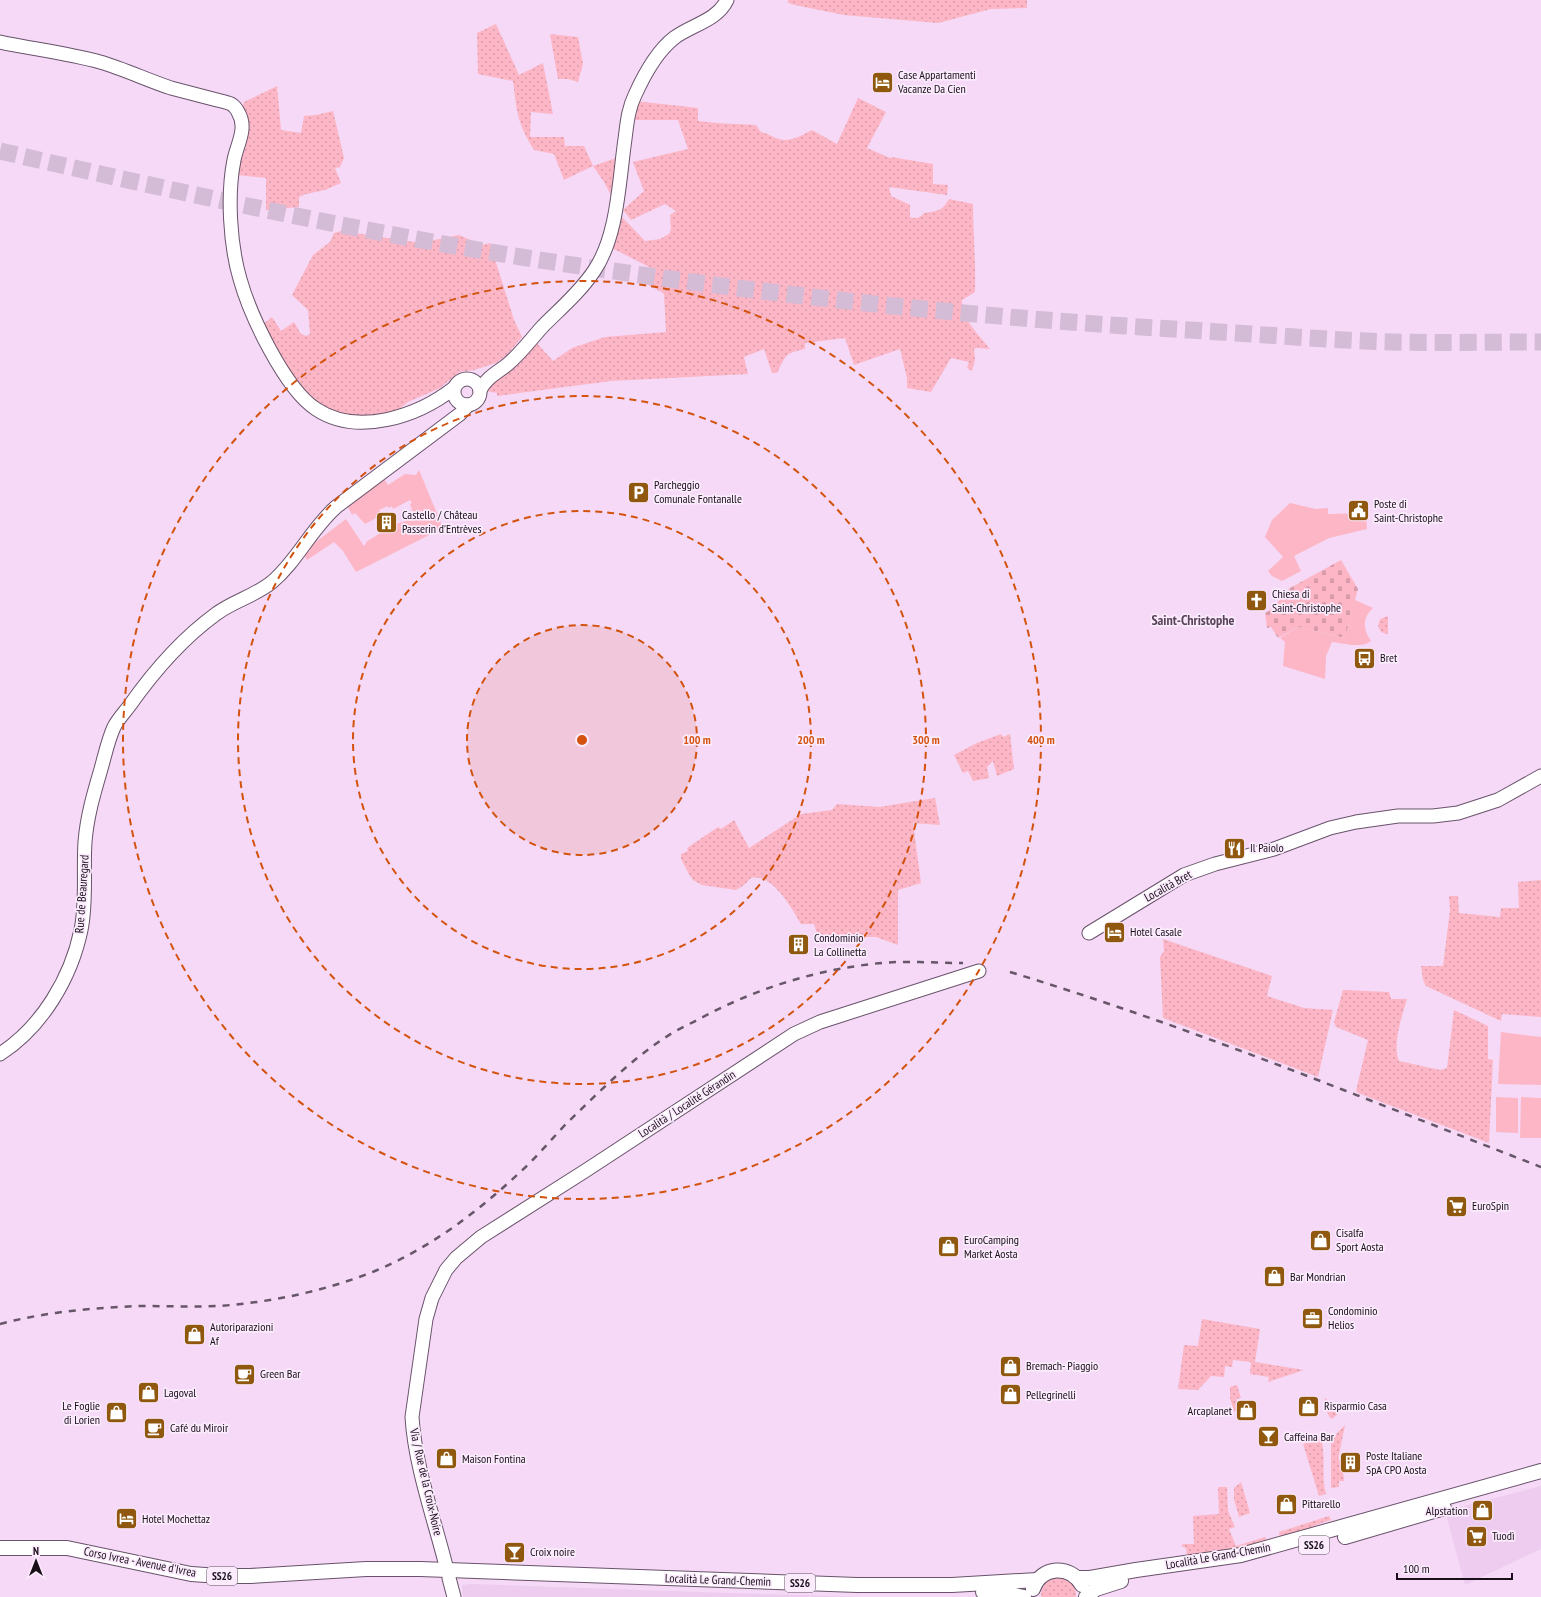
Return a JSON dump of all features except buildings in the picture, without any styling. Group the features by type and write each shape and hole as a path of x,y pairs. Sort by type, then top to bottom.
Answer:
{"main road":[{"name":"Località Le Grand-Chemin","path":"1077,1578 1090,1578 1241,1555 1541,1471"},
{"name":"Località Le Grand-Chemin","path":"448,1574 857,1585 952,1585 1037,1580 1046,1573 1055,1570 1068,1572 1077,1578 1083,1588 1085,1597 1096,1589 1116,1582 1158,1574 1241,1564 1272,1557 1541,1481"},
{"name":"Corso Ivrea - Avenue d'Ivrea","path":"4,1547 67,1548 191,1574 220,1576 250,1576 366,1569 448,1574"},
{"path":"0,1556 43,1555 79,1558 168,1578 210,1583 265,1584 448,1574"},
{"name":"Località Le Grand-Chemin","path":"448,1574 809,1592 939,1594 1000,1592 1024,1597"},
{"path":"1033,1597 1033,1588 1037,1580"}],"street":[{"path":"0,42 80,57 172,88 231,104 239,113 242,122 242,132 232,173 231,222 234,253 240,280 256,324 267,345 303,398 316,409 340,420 363,422 403,416 440,399 459,398 476,402 479,398 480,390 484,382 495,372 508,364 574,296 594,271 601,259 608,240 615,207 628,114 639,85 654,60 673,39 716,14 727,0"},
{"path":"459,398 460,380 470,379 495,372"},
{"path":"470,379 477,383 480,390"},
{"name":"Rue de Beauregard","path":"0,1054 14,1045 37,1020 58,991 70,969 82,928 85,843 91,803 115,726 142,688 170,655 217,613 251,596 272,582 288,565 327,514 450,420 456,410 459,398"},
{"name":"Località Bret","path":"1089,933 1184,874 1214,864 1274,849 1330,828 1392,816 1433,816 1458,814 1498,800 1541,776"},
{"name":"Località / Localité Gérandin","path":"432,1298 446,1270 456,1258 481,1237 592,1167 794,1034 820,1022 979,971"},
{"name":"Via / Rue de la Croix-Noire","path":"432,1298 426,1319 414,1397 413,1423 423,1477 454,1597"}],"shaded area":[{"path":"1541,1486 1541,1549 1465,1585 1445,1511"},
{"path":"471,1584 864,1597 463,1597 462,1585"}],"green space":[{"path":"788,0 1027,0 1027,8 991,9 938,23 844,15 795,5 788,3"},
{"path":"496,24 519,75 543,63 553,114 531,112 530,137 564,137 565,146 584,146 593,166 564,180 554,154 534,150 528,140 519,117 513,81 478,74 477,33"},
{"path":"550,34 578,37 583,64 578,82 568,79 558,79"},
{"path":"277,86 281,130 301,133 304,116 333,111 344,158 340,167 335,168 341,183 325,190 299,197 299,207 266,210 266,178 237,175 248,132 248,123 243,106 244,102"},
{"path":"858,98 886,112 867,148 890,158 933,164 933,184 948,185 947,195 889,187 891,196 910,205 910,217 918,218 924,213 939,210 949,199 973,204 975,292 962,300 962,306 967,320 990,349 974,349 975,360 972,371 967,368 969,362 951,358 931,392 907,388 907,378 900,349 854,365 845,338 805,343 805,349 793,352 787,356 782,362 777,373 772,373 764,349 744,357 748,374 611,381 497,396 497,393 486,391 536,342 553,361 572,348 605,337 666,332 664,294 643,281 655,270 610,247 619,218 622,217 645,241 660,239 669,234 671,229 670,215 676,211 665,204 631,220 623,210 644,191 633,162 688,149 678,120 632,120 635,101 698,108 698,121 756,125 761,132 783,140 796,138 812,130 837,144"},
{"path":"619,157 613,199 604,182 593,166"},
{"path":"341,231 414,242 429,241 459,235 482,245 490,243 514,320 522,337 506,356 496,363 474,370 459,372 440,388 408,402 394,413 356,416 337,414 321,407 306,395 292,377 262,325 272,317 281,331 294,322 301,334 306,336 310,334 308,310 292,295 313,255 330,242 334,233"},
{"path":"419,470 443,528 356,572 343,551 334,542 307,560 304,555 310,551 308,548 346,519 364,546 366,542 390,528 402,522 414,520 415,518 410,504 412,503 410,500 393,509 392,506 389,508 388,506 379,510 380,512 377,514 378,517 365,524 355,513 352,515 347,505 384,479 388,485 405,474 416,475"},
{"path":"1290,503 1316,509 1328,508 1328,514 1366,513 1367,529 1329,538 1294,556 1301,571 1282,581 1272,576 1268,571 1283,557 1265,537 1272,520"},
{"path":"1341,560 1358,589 1345,638 1298,627 1278,638 1271,627 1267,628 1265,613 1276,605 1290,588"},
{"path":"1355,600 1373,608 1365,620 1366,632 1371,641 1362,645 1332,642 1326,656 1325,679 1283,666 1285,642 1280,638 1298,627 1345,638"},
{"path":"1388,616 1387,634 1381,632 1378,626 1380,619"},
{"path":"1001,734 1003,737 1010,734 1014,769 997,776 993,761 987,767 989,778 973,781 968,771 963,773 954,755 977,743"},
{"path":"935,798 940,825 913,823 921,883 898,890 898,945 876,937 834,937 819,940 814,924 801,924 781,894 767,881 759,878 751,878 736,890 702,885 693,880 681,859 681,854 688,851 687,848 718,827 721,829 734,820 749,848 801,814 832,810 837,804 879,807"},
{"path":"1541,880 1541,1017 1502,1014 1501,1021 1426,986 1423,980 1421,966 1443,966 1450,910 1449,896 1458,896 1459,913 1500,917 1501,908 1519,908 1518,882"},
{"path":"1163,939 1272,976 1267,996 1304,1008 1333,1010 1318,1077 1163,1018 1160,957 1164,951"},
{"path":"1343,990 1389,992 1391,999 1407,999 1397,1038 1397,1054 1399,1061 1440,1070 1447,1068 1454,1010 1488,1026 1488,1059 1493,1060 1489,1143 1356,1091 1368,1040 1336,1027 1334,1022"},
{"path":"1501,1032 1541,1037 1541,1085 1498,1084"},
{"path":"1496,1097 1518,1098 1518,1133 1496,1132"},
{"path":"1521,1097 1541,1098 1541,1138 1520,1138"},
{"path":"1202,1319 1260,1329 1255,1362 1304,1370 1268,1382 1269,1377 1250,1374 1251,1362 1233,1360 1232,1367 1225,1366 1224,1377 1211,1376 1198,1390 1178,1389 1184,1345 1198,1346"},
{"path":"1237,1385 1241,1398 1236,1399 1239,1409 1234,1411 1230,1398 1230,1387"},
{"path":"1325,1398 1340,1412 1332,1419 1326,1409"},
{"path":"1345,1425 1338,1459 1342,1461 1344,1481 1339,1481 1339,1487 1331,1488 1331,1439"},
{"path":"1321,1438 1326,1494 1319,1496 1303,1444"},
{"path":"1241,1482 1250,1513 1239,1517 1234,1499 1234,1488"},
{"path":"1218,1487 1227,1487 1228,1511 1235,1527 1229,1529 1236,1546 1265,1537 1267,1542 1231,1552 1187,1556 1186,1548 1181,1546 1183,1544 1194,1544 1193,1516 1219,1514"},
{"path":"1329,1516 1331,1520 1280,1539 1279,1532"},
{"path":"1055,1577 1063,1578 1070,1582 1075,1588 1076,1597 1041,1597 1042,1590 1045,1585 1049,1580"}],"tunnel":[{"path":"0,151 195,195 325,222 455,246 604,270 771,292 854,302 1105,325 1392,342 1541,342"}],"railway":[{"path":"0,1324 34,1316 86,1309 138,1306 219,1306 259,1302 318,1290 375,1271 414,1252 468,1217 523,1169 565,1125 626,1067 652,1046 670,1034 740,999 783,983 827,971 883,963 963,963"},
{"path":"1010,972 1078,993 1211,1040 1541,1167"}],"place":[{"name":"Case Appartamenti Vacanze Da Cien","path":"882,82"},
{"name":"Parcheggio Comunale Fontanalle","path":"638,492"},
{"name":"Poste di Saint-Christophe","path":"1359,511"},
{"name":"Castello / Château Passerin d'Entrèves","path":"386,522"},
{"name":"Chiesa di Saint-Christophe","path":"1257,601"},
{"name":"Bret","path":"1364,658"},
{"name":"Il Paiolo","path":"1234,848"},
{"name":"Hotel Casale","path":"1114,932"},
{"name":"Condominio La Collinetta","path":"799,945"},
{"name":"EuroSpin","path":"1457,1206"},
{"name":"Cisalfa Sport Aosta","path":"1321,1240"},
{"name":"EuroCamping Market Aosta","path":"949,1247"},
{"name":"Bar Mondrian","path":"1274,1277"},
{"name":"Condominio Helios","path":"1313,1318"},
{"name":"Autoriparazioni Af","path":"194,1334"},
{"name":"Bremach- Piaggio","path":"1011,1366"},
{"name":"Green Bar","path":"245,1374"},
{"name":"Lagoval","path":"148,1393"},
{"name":"Pellegrinelli","path":"1010,1395"},
{"name":"Risparmio Casa","path":"1308,1406"},
{"name":"Arcaplanet","path":"1247,1411"},
{"name":"Le Foglie di Lorien","path":"116,1413"},
{"name":"Café du Miroir","path":"154,1428"},
{"name":"Caffeina Bar","path":"1269,1437"},
{"name":"Maison Fontina","path":"447,1459"},
{"name":"Poste Italiane SpA CPO Aosta","path":"1350,1463"},
{"name":"Pittarello","path":"1287,1504"},
{"name":"Alpstation","path":"1483,1511"},
{"name":"Hotel Mochettaz","path":"126,1519"},
{"name":"Tuodì","path":"1477,1536"},
{"name":"Croix noire","path":"515,1552"}],"district":[{"name":"Saint-Christophe","path":"1193,620"}]}
